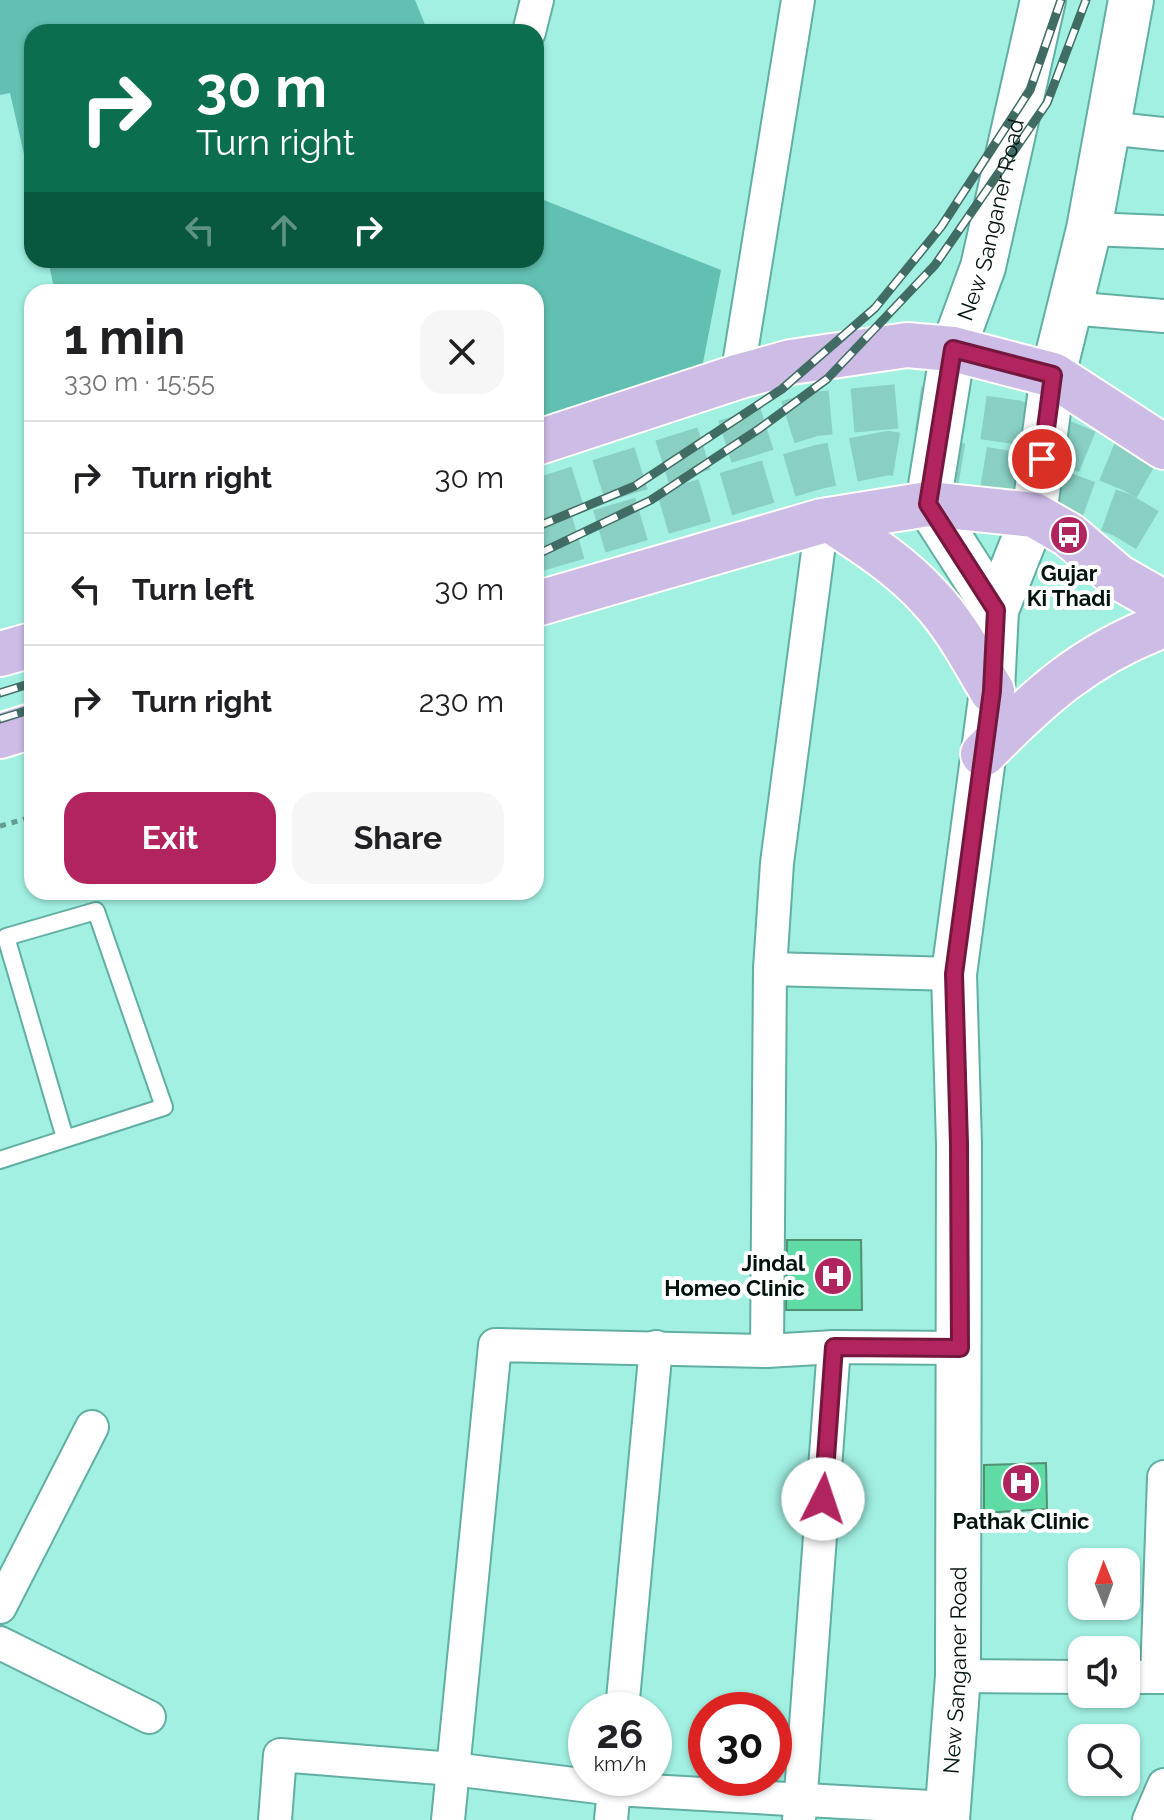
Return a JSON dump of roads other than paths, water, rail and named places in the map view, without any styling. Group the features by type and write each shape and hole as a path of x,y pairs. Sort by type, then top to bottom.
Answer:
{"main road":[{"path":"544,440 791,362 907,345 953,349 1053,375 1164,447"},
{"path":"544,602 826,520 928,504 1034,515 1069,535 1118,577 1164,603"},
{"path":"826,520 889,559 930,597 959,634 992,691"},
{"path":"983,754 1033,704 1089,660 1139,634 1164,625"},
{"path":"0,654 24,647"},
{"path":"0,736 24,728"}],"street":[{"path":"531,24 537,0"},
{"path":"737,377 798,0"},
{"name":"New Sanganer Road","path":"928,504 953,349 983,267 1043,0"},
{"name":"New Sanganer Road","path":"948,1814 958,1676 959,1144 954,974 992,691 996,610 1034,515 1053,375 1089,229 1131,0"},
{"path":"1107,128 1164,134"},
{"path":"1089,229 1164,232"},
{"path":"1069,308 1164,316"},
{"path":"928,504 996,610"},
{"path":"767,1351 770,969 777,863 826,520"},
{"path":"770,969 954,974"},
{"path":"448,1820 495,1345 767,1351 834,1347 960,1348"},
{"path":"624,1692 656,1347"},
{"path":"800,1811 834,1347"},
{"path":"0,1607 92,1427"},
{"path":"1149,1677 1164,1477"},
{"path":"0,1643 149,1717"},
{"path":"958,1676 1068,1677"},
{"path":"275,1820 280,1755 453,1769 568,1788"},
{"path":"1149,1820 1164,1785"},
{"path":"614,1796 800,1811 948,1814"}],"lane":[{"path":"0,1160 164,1107 96,911 6,937 65,1138"}],"tunnel":[{"path":"544,498 814,414 902,406 1015,422 1134,471 1164,488"},
{"path":"544,548 818,467 888,453 1003,472 1122,515 1164,540"}],"railway":[{"path":"544,524 635,486 782,389 875,308 941,227 1030,90 1061,0"},
{"path":"544,551 651,500 759,429 827,379 935,265 1047,103 1086,0"},
{"path":"0,693 24,686"},
{"path":"0,719 24,712"}],"place":[{"name":"Gujar Ki Thadi","path":"1069,535"},
{"name":"Jindal Homeo Clinic","path":"833,1276"},
{"name":"Pathak Clinic","path":"1021,1483"}]}
